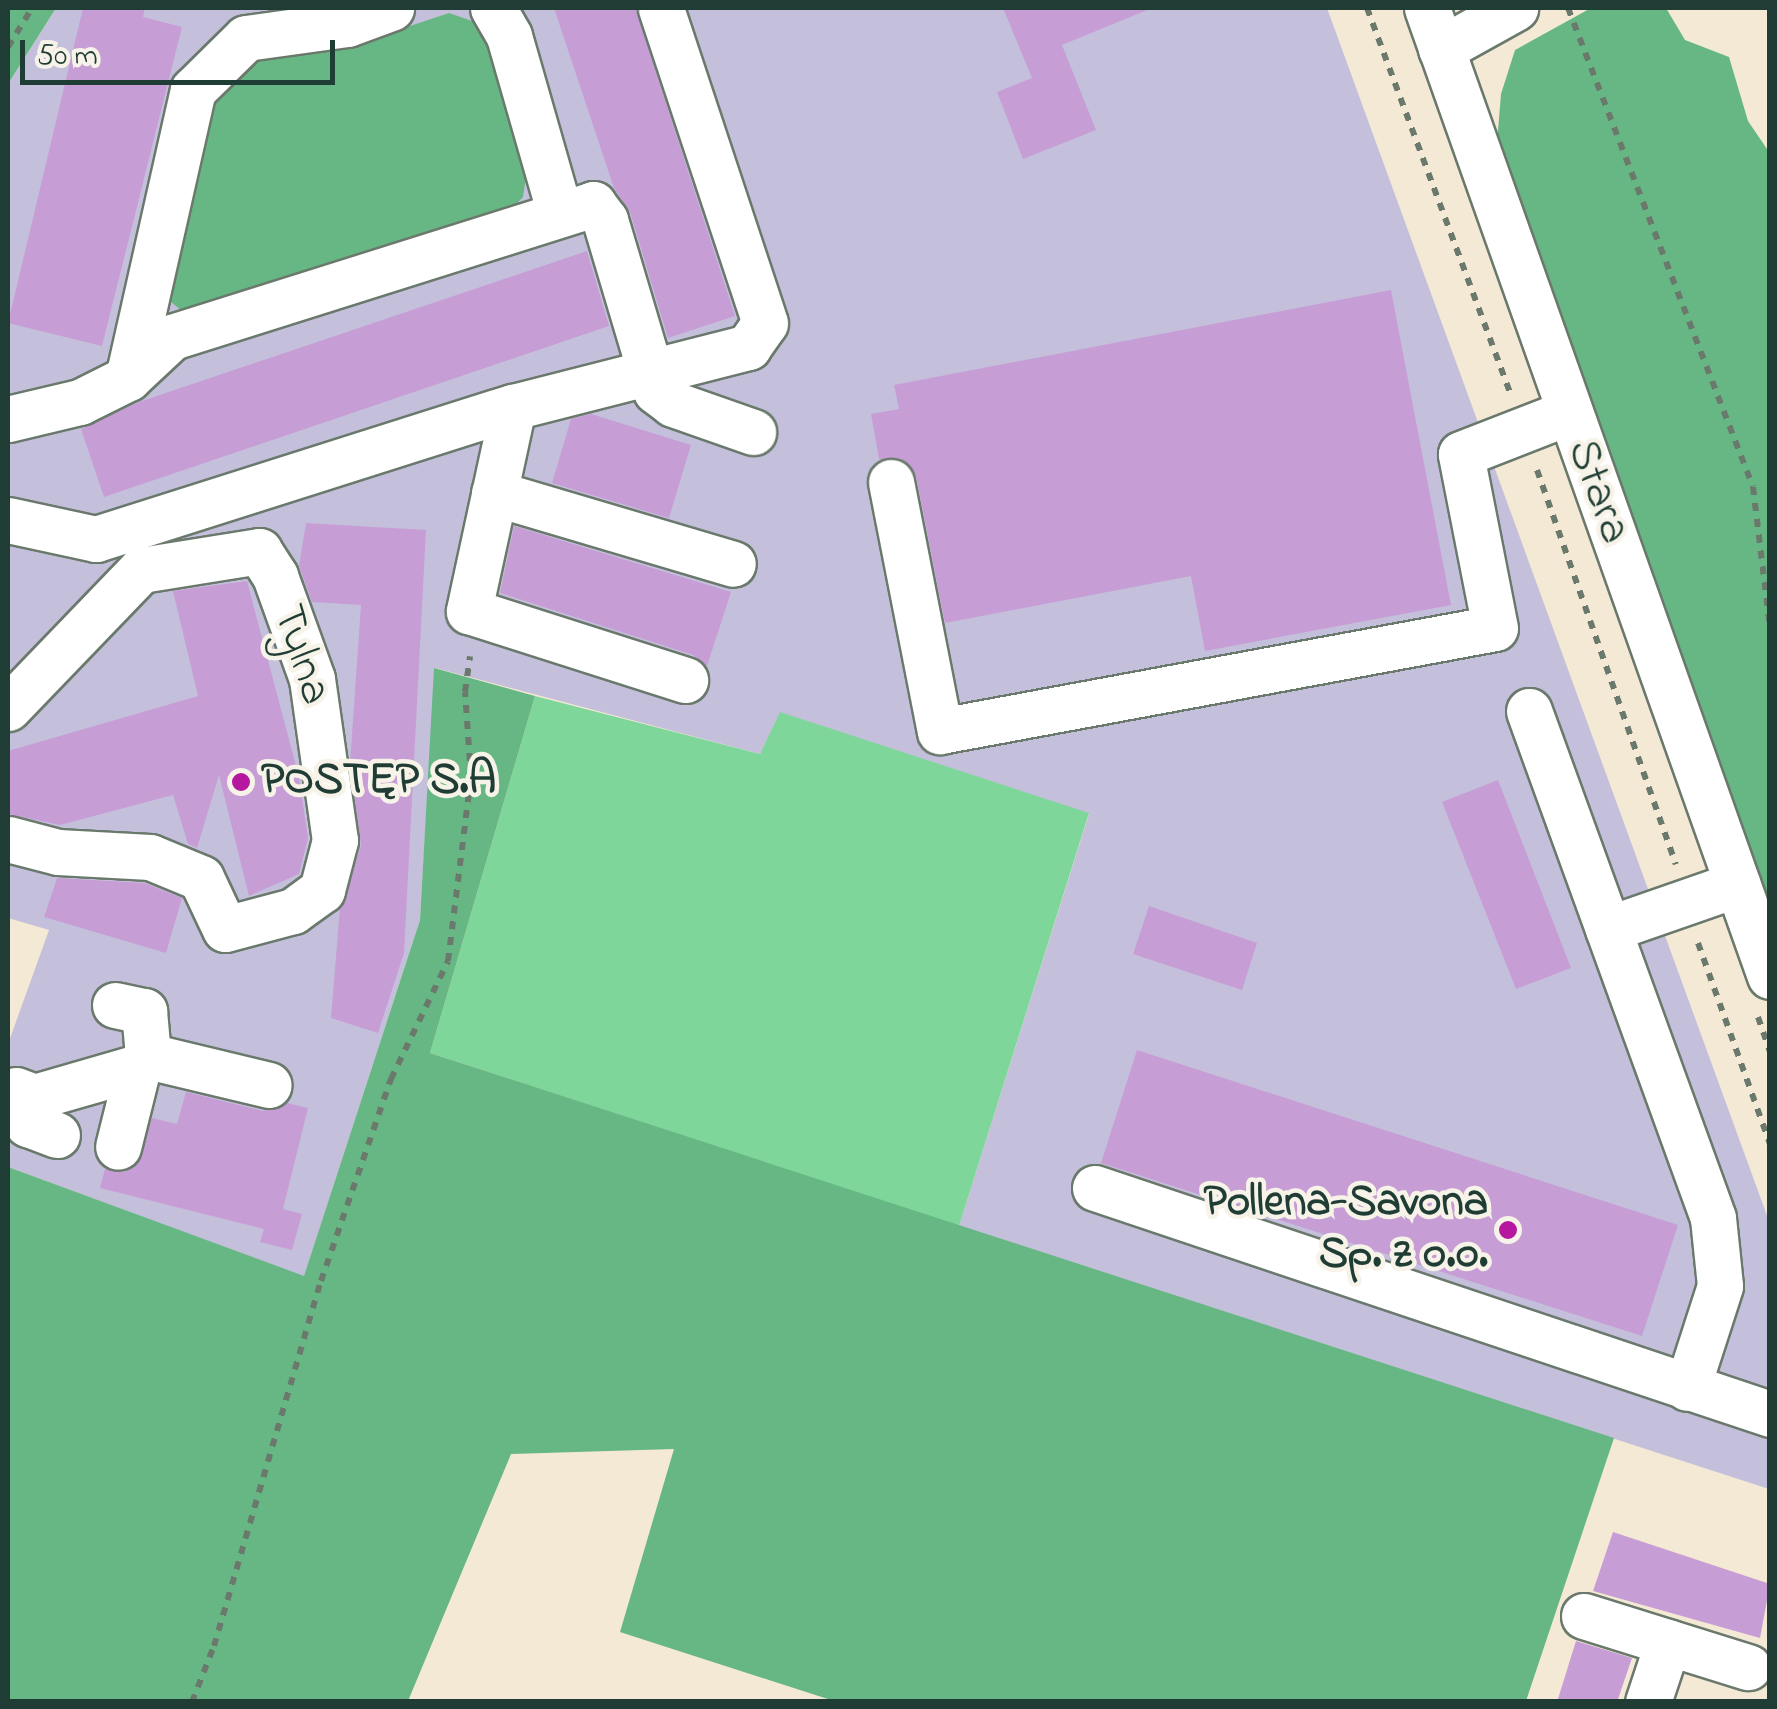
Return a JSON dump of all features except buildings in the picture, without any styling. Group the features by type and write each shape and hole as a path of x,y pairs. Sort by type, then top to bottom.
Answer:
{"street":[{"path":"494,8 509,36 560,214"},
{"path":"8,520 96,539 514,406 748,347 765,323 661,8"},
{"path":"1434,28 1515,8"},
{"path":"128,378 193,90 246,38 276,20 376,11"},
{"name":"Stara","path":"1434,28 1770,976"},
{"path":"8,419 80,402 128,378 172,337 594,204 606,220 648,374 673,404 753,432"},
{"path":"514,406 468,611 685,680"},
{"path":"891,482 940,731 1495,628 1461,454 1569,412"},
{"path":"494,493 733,564"},
{"name":"Tylna","path":"8,708 141,570 259,552 312,679 336,840 322,890 292,911 224,929 201,878 150,857 58,852 8,840"},
{"path":"1529,711 1713,1218 1720,1286 1687,1388"},
{"path":"1608,929 1737,884"},
{"path":"115,1004 144,1012 143,1062 118,1147"},
{"path":"33,1106 143,1062 269,1084"},
{"path":"1095,1188 1770,1414"},
{"path":"1584,1616 1748,1668"},
{"path":"1648,1702 1668,1642"}],"path":[{"path":"8,47 32,8"},
{"path":"1368,8 1523,430 1770,1144"},
{"path":"1568,8 1753,487 1770,627"},
{"path":"192,1702 214,1646 320,1281 391,1079 448,961 471,777 465,692 474,631 468,611"}],"shaded area":[{"path":"56,8 1327,8 1769,1221 1769,1489 959,1226 1089,814 780,713 760,754 435,668 420,920 304,1277 8,1167 8,1044 49,930 8,918 8,84"}],"green space":[{"path":"8,8 56,8 8,84"},
{"path":"1591,8 1666,8 1685,40 1729,57 1748,121 1769,152 1769,914 1496,155 1501,94 1515,50"},
{"path":"449,13 475,22 494,49 527,169 523,197 507,214 183,312 164,296 205,118 242,66 278,48 371,39"},
{"path":"434,668 535,696 430,1053 1614,1438 1526,1701 834,1701 620,1632 674,1449 511,1454 408,1701 8,1701 8,1167 304,1276 420,920"},
{"path":"535,696 760,754 780,712 1089,813 959,1226 430,1053"}],"place":[{"name":"POSTĘP S.A","path":"241,782"},
{"name":"Pollena-Savona Sp. z o.o.","path":"1508,1230"}]}
